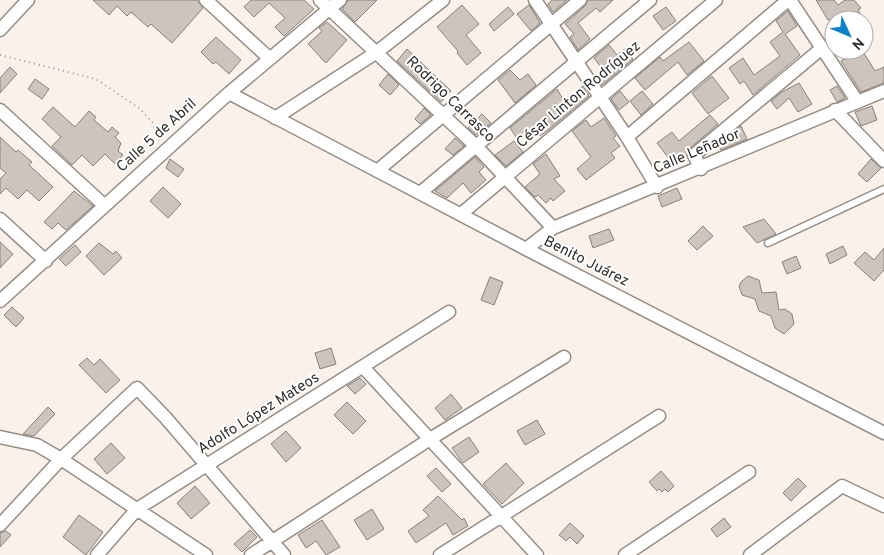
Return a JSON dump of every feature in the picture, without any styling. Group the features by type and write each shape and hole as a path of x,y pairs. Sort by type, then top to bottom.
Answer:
{"street":[{"path":"0,30 28,0"},
{"path":"206,0 269,58"},
{"name":"Rodrigo Carrasco","path":"320,0 476,146 553,228"},
{"name":"Calle 5 de Abril","path":"0,301 229,93 340,0"},
{"path":"534,0 626,137 657,187"},
{"path":"377,171 580,0"},
{"path":"420,193 650,0"},
{"name":"César Linton Rodríguez","path":"461,214 716,0"},
{"path":"626,137 789,0 857,101"},
{"path":"275,118 377,52 441,1"},
{"path":"701,169 694,155 822,48"},
{"name":"Calle Leñador","path":"526,249 553,228 701,169 835,110 884,91"},
{"name":"Benito Juárez","path":"229,93 526,249 884,433"},
{"path":"0,110 105,206"},
{"path":"835,110 884,161"},
{"path":"0,219 46,261"},
{"name":"Adolfo López Mateos","path":"97,555 137,509 449,312"},
{"path":"252,555 430,439 564,357"},
{"path":"363,367 537,555"},
{"path":"0,525 61,459 137,388 165,416 284,555"},
{"path":"440,555 659,416"},
{"path":"0,437 36,445 61,459 206,555"},
{"path":"625,555 749,472"},
{"path":"750,555 842,486 884,506"}],"lane":[{"path":"768,243 884,189"}],"path":[{"path":"0,55 96,80 139,108 153,123 164,153"}],"building":[{"path":"93,0 197,0 203,8 172,43 151,24 148,27 131,12 127,16 117,6 109,15"},
{"path":"251,0 304,0 314,9 284,36 275,27 285,18 269,3 254,17 244,7"},
{"path":"348,0 377,0 355,22 342,9"},
{"path":"552,0 567,0 553,12 548,4"},
{"path":"588,0 613,0 600,12 596,8 578,23 590,39 578,50 570,37 574,34 565,24 585,6"},
{"path":"816,0 834,0 838,5 845,0 854,0 861,8 858,10 824,10 824,13"},
{"path":"462,5 479,24 466,35 481,53 467,65 457,53 458,51 437,27"},
{"path":"529,5 540,23 531,31 517,14"},
{"path":"508,7 514,14 494,31 489,24"},
{"path":"666,7 676,21 663,30 653,16"},
{"path":"788,11 797,26 785,34 800,55 753,95 744,81 740,84 729,68 743,58 754,75 780,56 770,42 783,32 776,21"},
{"path":"327,22 347,40 326,63 308,44 322,31 319,28"},
{"path":"216,37 241,60 229,74 216,62 213,64 201,52"},
{"path":"689,42 704,61 687,75 678,62 645,90 635,78 660,57 663,61"},
{"path":"609,45 617,55 625,49 633,59 602,85 599,81 607,75 594,58"},
{"path":"407,49 451,91 441,102 397,61"},
{"path":"868,60 875,71 884,67 884,83 861,92 841,61"},
{"path":"10,67 17,74 0,93 0,78"},
{"path":"510,70 520,80 528,74 536,85 515,103 498,80"},
{"path":"388,74 399,85 390,95 379,85"},
{"path":"712,76 729,98 708,114 692,93"},
{"path":"35,79 49,89 42,99 28,89"},
{"path":"799,83 812,104 798,112 789,98 777,109 771,101 782,92"},
{"path":"583,86 589,96 540,136 535,129 518,140 510,128 557,89 564,101"},
{"path":"837,86 845,98 837,102 830,90"},
{"path":"620,91 629,102 619,110 611,99"},
{"path":"642,91 653,104 641,115 630,101"},
{"path":"872,106 877,120 861,126 855,112"},
{"path":"53,107 75,127 89,111 96,117 94,120 108,132 112,127 119,133 115,137 121,143 118,151 123,155 115,164 105,154 93,166 82,155 72,165 52,146 61,137 42,119"},
{"path":"424,108 431,115 420,124 415,119"},
{"path":"482,114 491,123 476,135 468,128"},
{"path":"710,115 718,124 689,149 686,157 682,160 678,155 671,161 657,143 672,132 679,141"},
{"path":"604,118 616,136 613,138 620,146 611,153 615,158 586,180 577,169 591,157 572,131 586,120 591,127"},
{"path":"741,126 747,139 721,150 718,145"},
{"path":"0,137 16,152 18,150 32,162 29,165 53,187 39,201 27,190 18,199 6,188 0,194 0,179 6,173 0,168"},
{"path":"455,138 464,146 453,155 445,149"},
{"path":"514,141 523,152 506,166 495,155"},
{"path":"546,154 560,176 554,179 565,191 553,201 551,198 546,203 538,195 535,197 525,187 540,174 533,164"},
{"path":"475,157 484,167 479,172 486,180 471,193 463,183 447,198 435,191"},
{"path":"170,159 184,169 178,177 166,168"},
{"path":"871,159 881,168 867,182 858,174"},
{"path":"163,187 181,204 168,218 150,201"},
{"path":"677,188 682,199 662,207 658,196"},
{"path":"74,191 93,206 66,230 58,223 52,229 44,222"},
{"path":"764,219 776,234 757,243 743,227"},
{"path":"703,226 713,236 697,250 688,241"},
{"path":"609,229 614,240 593,248 589,236"},
{"path":"0,242 13,254 0,268"},
{"path":"99,243 113,254 116,251 122,258 104,275 86,256"},
{"path":"75,245 81,252 66,266 59,259"},
{"path":"843,246 847,255 830,264 826,254"},
{"path":"884,248 884,270 874,281 854,263 865,252 874,260"},
{"path":"796,256 801,268 787,274 782,262"},
{"path":"748,276 759,280 762,293 776,292 779,310 785,309 792,314 794,324 784,334 775,328 771,316 759,311 755,299 742,295 739,286"},
{"path":"490,277 503,282 494,305 481,300"},
{"path":"12,307 24,318 16,327 4,315"},
{"path":"331,348 336,364 320,369 315,353"},
{"path":"87,358 94,365 100,359 120,380 106,393 79,365"},
{"path":"360,378 366,384 355,394 347,386"},
{"path":"451,394 462,408 445,420 435,408"},
{"path":"347,402 366,421 353,434 334,415"},
{"path":"48,407 55,414 34,436 23,434"},
{"path":"537,420 545,434 525,445 517,431"},
{"path":"286,431 301,448 286,462 271,444"},
{"path":"469,437 479,452 463,463 452,448"},
{"path":"111,443 125,458 107,474 94,459"},
{"path":"506,463 524,483 502,504 483,484"},
{"path":"436,468 451,484 442,492 427,476"},
{"path":"661,471 674,486 668,492 665,489 662,492 659,489 657,491 649,482"},
{"path":"798,478 806,486 791,501 783,493"},
{"path":"195,486 210,503 191,519 177,503"},
{"path":"438,496 462,520 464,518 468,526 453,535 446,523 416,543 408,531 429,516 423,510"},
{"path":"372,509 384,529 367,540 354,520"},
{"path":"79,515 103,532 86,555 63,537"},
{"path":"724,518 731,527 717,537 711,529"},
{"path":"322,520 340,547 326,555 316,541 306,548 298,535"},
{"path":"570,523 584,536 577,544 570,537 566,541 559,535"},
{"path":"250,530 257,537 242,552 234,544"},
{"path":"6,531 11,535 0,547 0,533"}]}
